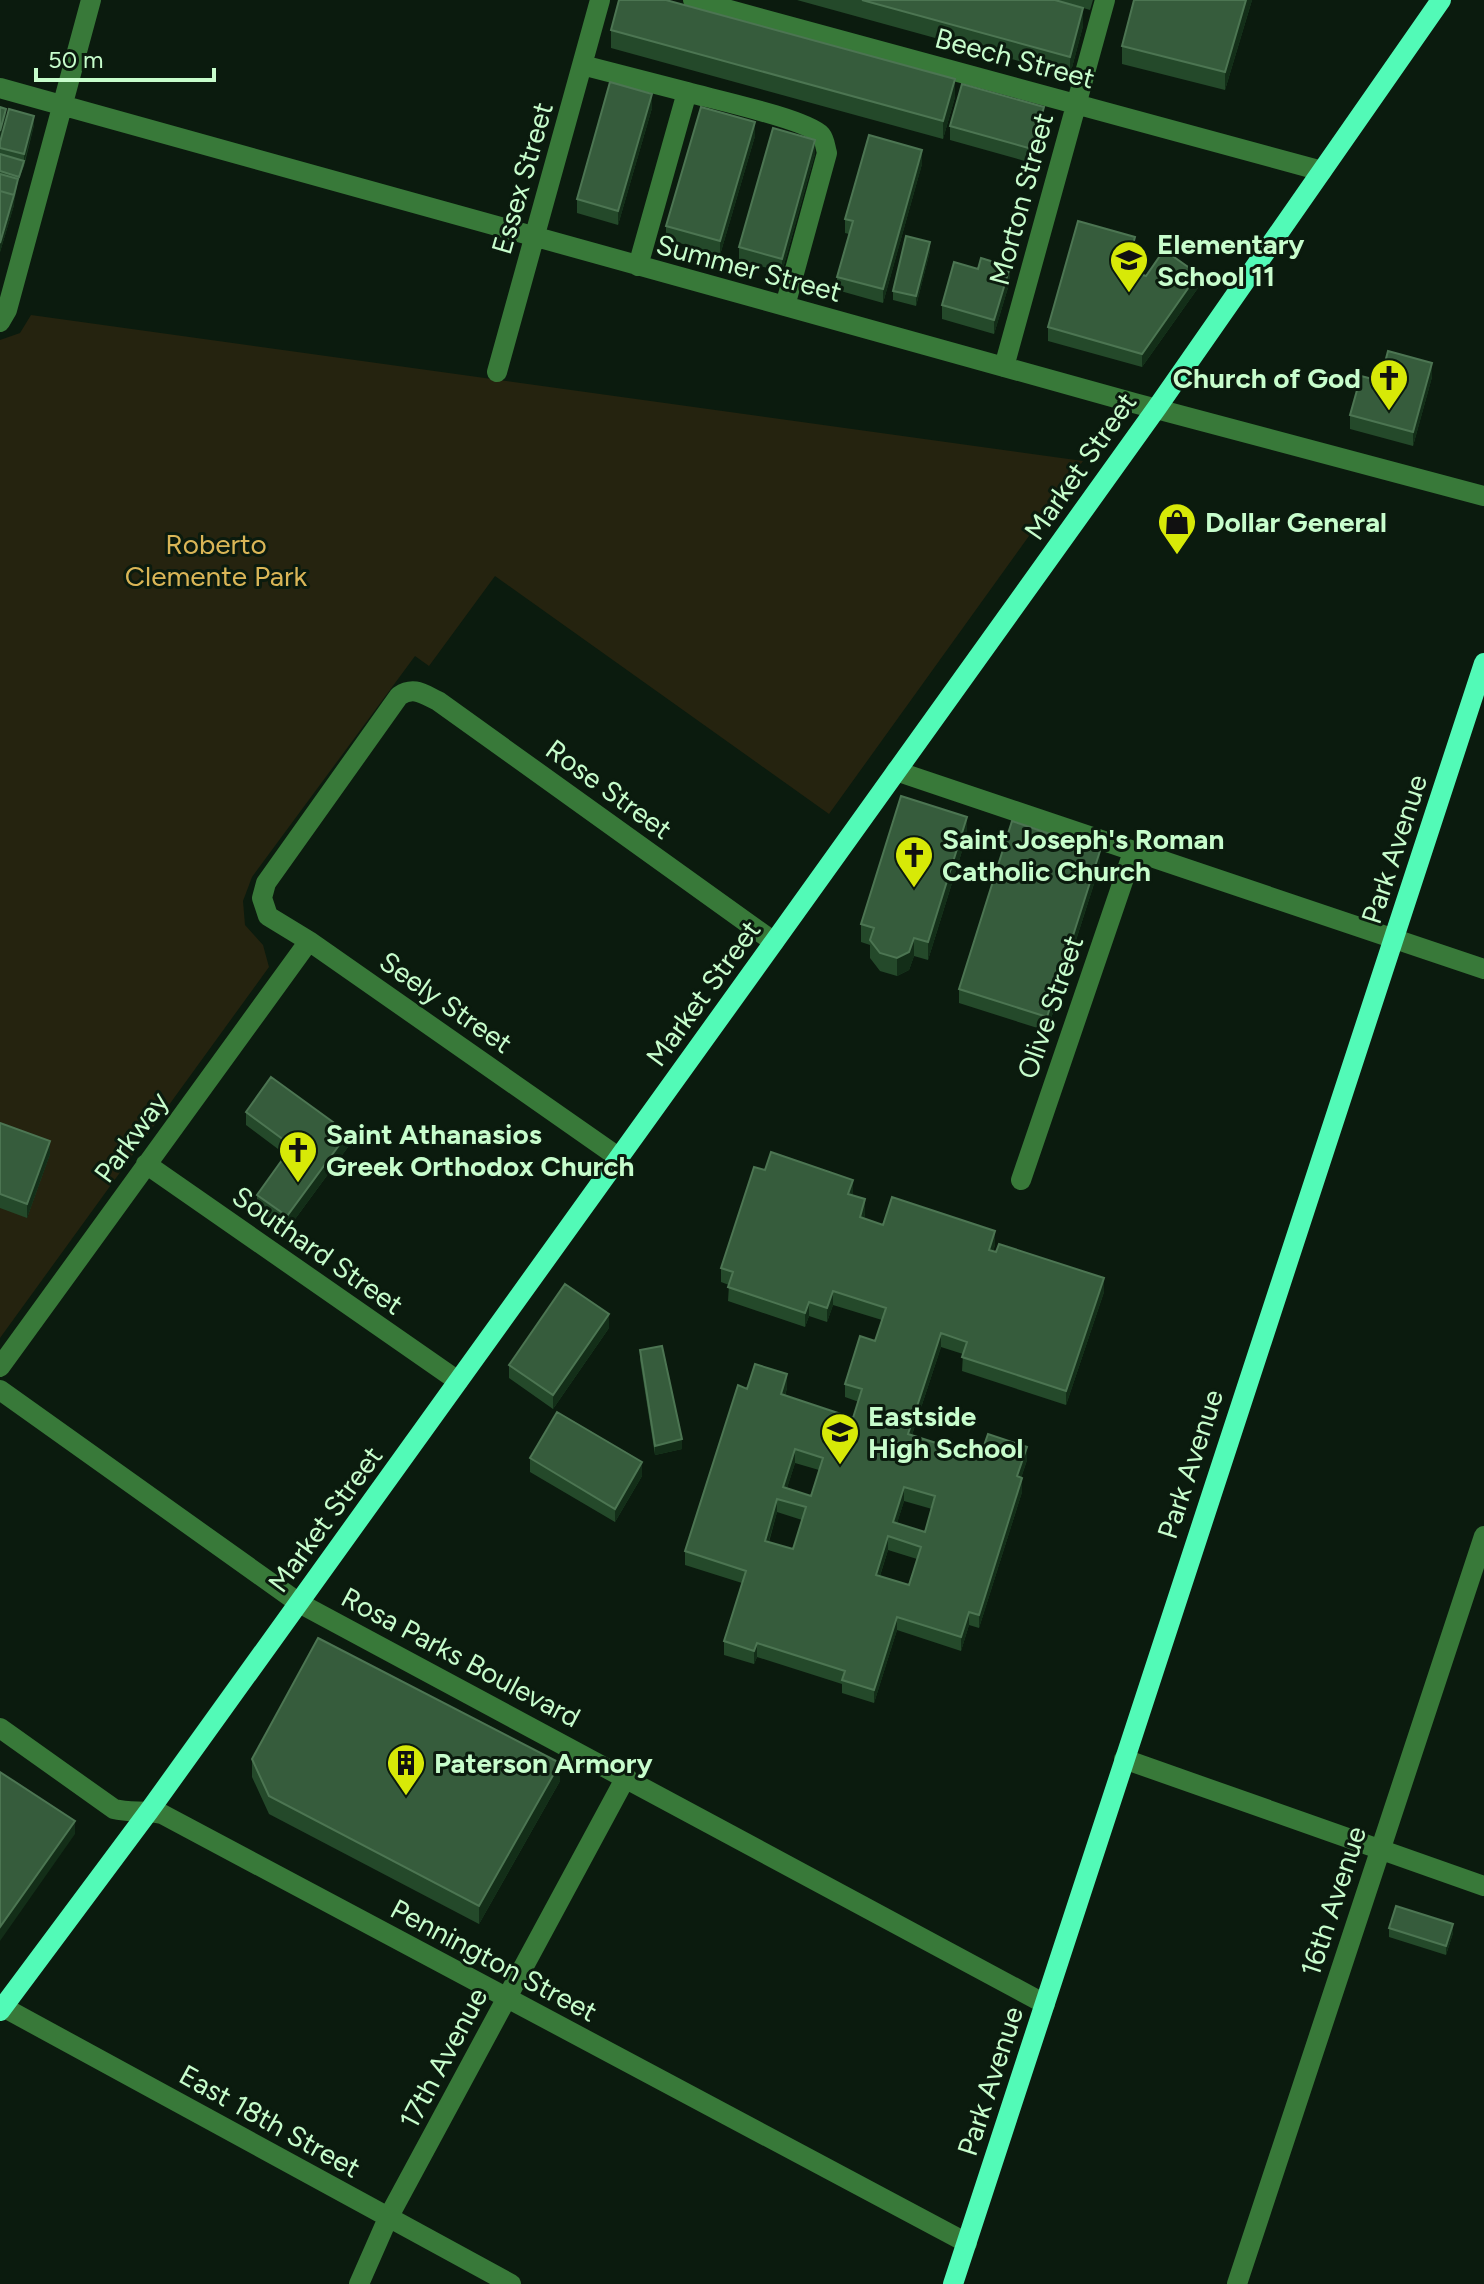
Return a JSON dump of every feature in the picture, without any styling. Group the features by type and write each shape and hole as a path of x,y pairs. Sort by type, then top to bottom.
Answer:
{"main road":[{"name":"Market Street","path":"2,2009 149,1811 1156,409 1441,0"},
{"name":"Park Avenue","path":"953,2284 1484,663"}],"street":[{"path":"0,322 7,310 91,0"},
{"name":"Essex Street","path":"497,372 600,0"},
{"name":"Beech Street","path":"693,0 1322,171"},
{"name":"Morton Street","path":"1004,367 1105,0"},
{"path":"582,65 813,128 823,137 827,153 785,306"},
{"name":"Summer Street","path":"0,88 1156,409 1484,496"},
{"path":"638,266 687,92"},
{"name":"Rose Street","path":"266,883 399,696 415,690 438,701 774,942"},
{"path":"896,771 1393,941 1484,969"},
{"name":"Olive Street","path":"1021,1180 1133,852"},
{"name":"Seely Street","path":"266,883 262,898 268,916 309,941 618,1157"},
{"name":"Parkway","path":"0,1367 309,941"},
{"name":"Southard Street","path":"146,1164 458,1381"},
{"name":"Rosa Parks Boulevard","path":"0,1390 299,1603 1045,2004"},
{"name":"16th Avenue","path":"1237,2284 1484,1536"},
{"name":"Pennington Street","path":"0,1728 114,1809 128,1813 149,1811 162,1814 967,2243"},
{"path":"1124,1759 1484,1886"},
{"name":"17th Avenue","path":"359,2284 388,2218 626,1777"},
{"name":"East 18th Street","path":"2,2009 511,2284"}],"green space":[{"name":"Roberto Clemente Park","path":"31,315 1083,461 829,814 495,576 429,666 415,656 252,877 243,901 245,925 263,945 269,967 0,1338 0,340 20,333"}],"building":[{"path":"619,0 666,0 955,79 943,121 611,30"},
{"path":"862,0 1055,0 1083,8 1070,57"},
{"path":"1134,0 1246,0 1225,72 1122,46"},
{"path":"610,82 652,94 618,211 577,199"},
{"path":"962,84 1044,107 1032,149 950,126"},
{"path":"0,107 6,109 0,131"},
{"path":"701,107 755,122 720,241 666,226"},
{"path":"9,109 34,116 24,154 0,148"},
{"path":"773,128 815,140 782,259 739,247"},
{"path":"869,135 922,150 883,289 837,277 853,221 845,219"},
{"path":"0,154 24,161 19,177 0,171"},
{"path":"0,174 18,179 14,195 0,191"},
{"path":"0,191 14,195 0,243"},
{"path":"1078,221 1135,237 1126,270 1146,276 1164,250 1198,274 1142,354 1048,327"},
{"path":"906,236 930,242 916,296 893,291"},
{"path":"981,258 1010,267 994,320 942,305 954,262 978,269"},
{"name":"Church of God","path":"1388,351 1432,363 1413,432 1350,415 1361,376 1380,381"},
{"name":"Saint Joseph's Roman Catholic Church","path":"901,796 967,817 928,942 914,938 909,952 897,958 880,953 870,940 874,928 861,924"},
{"path":"1012,821 1100,851 1047,1017 959,989"},
{"name":"Saint Athanasios Greek Orthodox Church","path":"271,1077 348,1133 287,1216 257,1195 292,1146 246,1112"},
{"path":"0,1123 50,1141 27,1204 0,1194"},
{"path":"771,1152 853,1180 848,1194 865,1199 860,1217 883,1225 892,1197 995,1231 989,1250 996,1252 999,1244 1104,1278 1066,1391 962,1357 967,1342 941,1333 908,1434 980,1457 988,1434 1027,1447 1017,1476 1022,1478 979,1615 969,1612 961,1637 897,1617 874,1690 842,1680 845,1671 757,1643 754,1651 724,1641 746,1571 685,1551 738,1385 747,1389 755,1364 787,1374 781,1394 853,1418 862,1389 845,1384 860,1336 875,1341 886,1308 833,1291 827,1308 809,1302 805,1313 728,1287 733,1272 721,1268 754,1167 765,1170","holes":["795,1449 823,1458 811,1496 783,1487","904,1487 935,1496 925,1532 893,1522","777,1499 806,1507 793,1549 765,1541","888,1536 921,1547 909,1585 876,1575"]},
{"path":"565,1284 609,1314 553,1395 509,1365"},
{"path":"662,1346 682,1439 655,1446 640,1350"},
{"path":"557,1412 642,1462 615,1509 530,1458"},
{"name":"Paterson Armory","path":"318,1638 560,1763 479,1906 269,1796 252,1759"},
{"path":"0,1772 75,1821 0,1927"},
{"path":"1396,1906 1453,1924 1446,1946 1389,1928"}],"place":[{"name":"Elementary School 11","path":"1129,294"},
{"name":"Church of God","path":"1389,412"},
{"name":"Dollar General","path":"1177,556"},
{"name":"Saint Joseph's Roman Catholic Church","path":"914,889"},
{"name":"Saint Athanasios Greek Orthodox Church","path":"298,1184"},
{"name":"Eastside High School","path":"840,1466"},
{"name":"Paterson Armory","path":"406,1797"}]}
